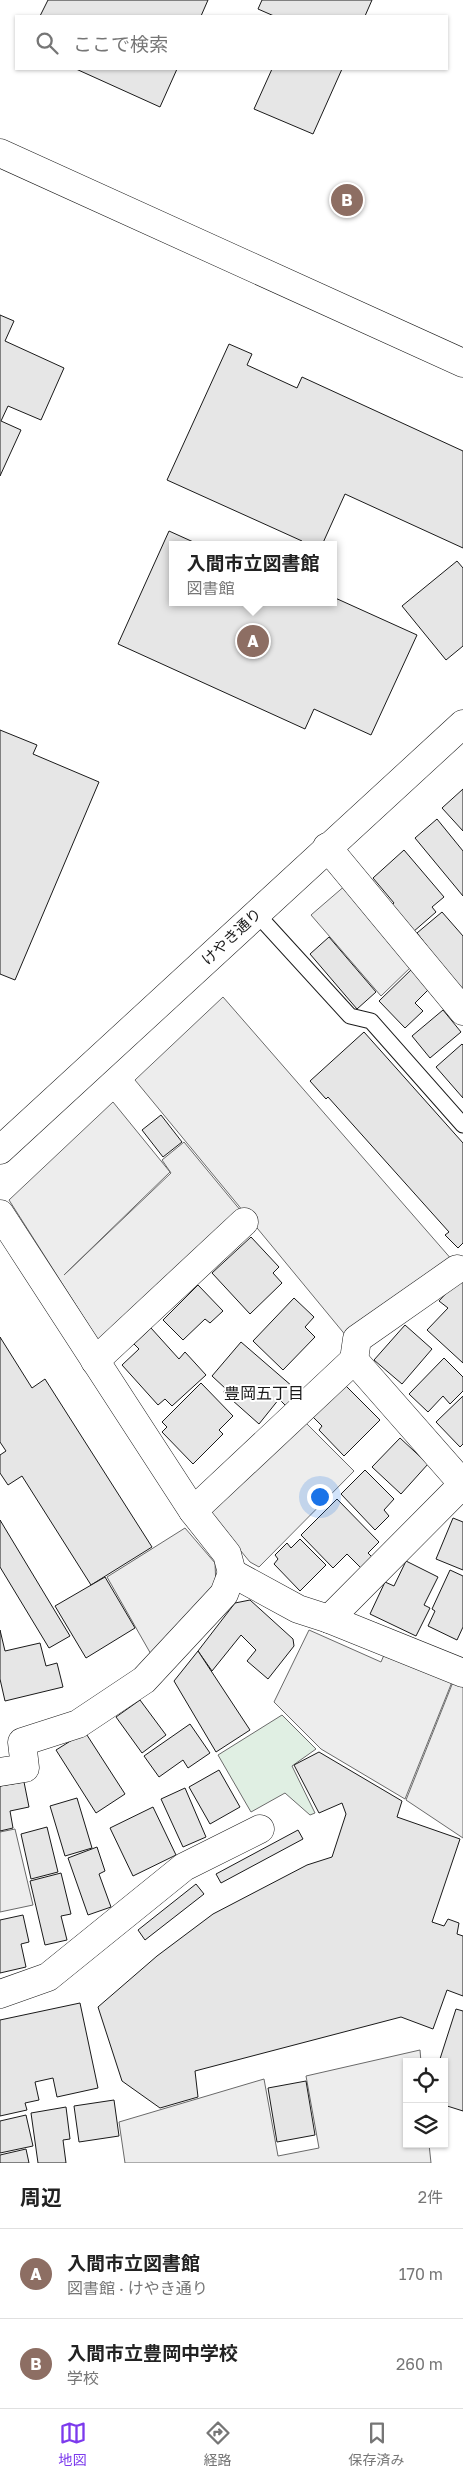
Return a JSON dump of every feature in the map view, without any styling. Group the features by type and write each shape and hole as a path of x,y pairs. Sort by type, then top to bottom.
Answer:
{"street":[{"path":"0,153 463,363"},
{"name":"けやき通り","path":"0,1150 327,847 463,724"},
{"path":"327,847 463,1011"},
{"path":"0,1214 192,1511 227,1554 232,1573 224,1594 144,1680 78,1724 22,1742 25,1768 0,1772"},
{"path":"95,1361 244,1222"},
{"path":"192,1511 354,1360 357,1339 457,1269"},
{"path":"329,1619 463,1484 354,1360"},
{"path":"232,1573 298,1609 329,1619 463,1673"},
{"path":"0,1994 48,1977 184,1867 260,1829"}],"lane":[{"path":"256,913 350,1016 371,1020 463,1125"}],"green space":[{"path":"282,1715 316,1749 292,1766 315,1813 310,1815 285,1793 251,1812 218,1755"}],"shaded area":[{"path":"347,884 414,964 381,996 311,915"},
{"path":"223,997 453,1261 347,1337 135,1080"},
{"path":"113,1102 170,1172 64,1275 171,1173 162,1160 184,1142 241,1211 100,1343 9,1200"},
{"path":"302,1419 354,1471 259,1567 250,1562 211,1515 211,1508"},
{"path":"185,1528 215,1563 216,1587 152,1656 107,1577"},
{"path":"309,1630 381,1662 384,1655 452,1682 405,1799 321,1749 274,1702"},
{"path":"453,1682 463,1686 463,1838 406,1800"},
{"path":"15,1829 33,1905 0,1912 0,1832"},
{"path":"420,2050 421,2058 403,2058 403,2148 429,2148 431,2163 125,2163 119,2122 264,2079 278,2156 319,2148 306,2076"}],"building":[{"path":"48,0 208,0 201,15 40,15"},
{"path":"262,0 372,0 365,15 272,15 258,9"},
{"path":"78,70 177,70 160,107"},
{"path":"272,70 342,70 313,134 254,109"},
{"path":"0,315 14,321 5,341 64,368 41,420 8,406 1,421 21,430 0,476"},
{"path":"229,344 252,354 247,365 297,388 302,377 463,451 463,548 345,494 324,541 302,541 167,480"},
{"path":"169,531 191,541 169,541 169,606 337,606 337,599 417,635 371,735 314,709 305,729 118,644"},
{"path":"457,561 463,568 463,646 446,660 402,606"},
{"path":"0,730 37,745 33,754 99,782 15,980 0,974"},
{"path":"463,789 463,831 442,808"},
{"path":"437,819 463,851 463,896 415,838"},
{"path":"404,850 444,897 432,907 436,912 413,932 390,906 394,903 373,878"},
{"path":"442,912 463,936 463,993 417,933"},
{"path":"329,937 376,992 357,1009 310,954"},
{"path":"414,967 432,986 415,1003 423,1011 405,1028 379,1001"},
{"path":"443,1010 461,1032 430,1058 412,1036"},
{"path":"364,1032 463,1143 463,1243 458,1248 445,1235 449,1232 328,1097 326,1099 310,1081"},
{"path":"463,1045 463,1098 436,1067"},
{"path":"161,1115 182,1142 163,1157 142,1130"},
{"path":"251,1237 279,1267 273,1273 282,1283 250,1314 212,1273"},
{"path":"462,1276 463,1363 427,1330 448,1308 439,1301"},
{"path":"198,1285 223,1311 210,1323 205,1319 183,1340 163,1320"},
{"path":"294,1298 314,1317 305,1327 315,1337 283,1370 253,1341"},
{"path":"405,1325 432,1349 402,1384 374,1360"},
{"path":"151,1328 179,1359 185,1352 206,1375 172,1406 165,1399 158,1405 122,1365 139,1349 134,1344"},
{"path":"0,1337 32,1388 45,1379 152,1547 91,1585 22,1476 8,1485 0,1473 0,1455 6,1451 0,1442"},
{"path":"241,1342 300,1393 286,1406 279,1399 259,1424 223,1392 226,1389 212,1376"},
{"path":"444,1358 463,1377 463,1391 450,1404 443,1396 428,1412 409,1394"},
{"path":"201,1383 233,1416 219,1430 223,1434 193,1464 162,1432 167,1427 162,1422"},
{"path":"343,1383 380,1420 344,1456 319,1430 322,1426 311,1415"},
{"path":"463,1396 463,1444 460,1447 436,1422"},
{"path":"400,1438 428,1464 401,1494 372,1467"},
{"path":"365,1470 394,1499 384,1510 389,1516 375,1530 341,1494"},
{"path":"337,1499 379,1542 368,1553 373,1558 362,1569 347,1554 333,1568 301,1535"},
{"path":"453,1518 463,1522 463,1570 436,1559"},
{"path":"0,1520 70,1636 49,1648 0,1567"},
{"path":"300,1539 326,1565 300,1591 274,1564 278,1559 275,1555 287,1543 291,1548"},
{"path":"406,1561 438,1577 424,1605 430,1608 416,1636 370,1614 385,1582 394,1586"},
{"path":"450,1570 463,1576 463,1627 457,1640 428,1626 435,1611 432,1609"},
{"path":"105,1577 135,1628 86,1658 55,1606"},
{"path":"250,1600 293,1639 294,1646 268,1679 247,1661 256,1650 241,1635 212,1671 198,1651 235,1603"},
{"path":"0,1630 5,1651 40,1643 46,1666 57,1663 63,1687 5,1701 0,1679"},
{"path":"198,1651 250,1730 216,1752 174,1681"},
{"path":"140,1700 166,1735 142,1753 116,1717"},
{"path":"190,1724 210,1753 188,1768 183,1760 159,1777 144,1756"},
{"path":"85,1732 125,1794 96,1813 56,1750"},
{"path":"319,1752 402,1801 397,1817 460,1839 432,1922 444,1926 448,1919 459,1923 457,1934 463,1936 463,1996 447,1990 433,2029 401,2017 195,2071 198,2097 160,2108 122,2081 98,2007 157,1956 213,1914 307,1865 332,1857 346,1814 342,1803 319,1813 294,1765"},
{"path":"219,1770 240,1807 210,1824 189,1787"},
{"path":"24,1782 29,1807 10,1811 13,1828 0,1831 0,1786"},
{"path":"185,1788 206,1837 183,1847 161,1799"},
{"path":"77,1798 92,1848 65,1856 50,1806"},
{"path":"153,1807 176,1855 133,1876 110,1828"},
{"path":"47,1827 58,1872 31,1879 21,1834"},
{"path":"298,1830 303,1839 221,1883 216,1874"},
{"path":"97,1847 105,1871 99,1874 111,1907 88,1915 68,1858"},
{"path":"61,1873 71,1914 61,1916 67,1940 45,1945 30,1881"},
{"path":"196,1884 204,1894 145,1940 138,1930"},
{"path":"23,1915 29,1942 21,1944 26,1967 0,1973 0,1920"},
{"path":"80,2003 98,2088 57,2097 53,2078 35,2082 39,2100 25,2103 27,2110 0,2116 0,2020"},
{"path":"456,2009 463,2011 463,2111 448,2106 448,2058 440,2058"},
{"path":"306,2081 315,2135 277,2142 268,2088"},
{"path":"114,2100 119,2136 79,2142 74,2106"},
{"path":"66,2107 70,2139 63,2140 66,2163 38,2163 31,2113"},
{"path":"26,2115 33,2146 0,2153 0,2121"},
{"path":"26,2149 29,2163 0,2163 0,2155"}],"place":[{"name":"入間市立豊岡中学校","path":"347,200"},
{"name":"入間市立図書館","path":"253,641"}],"district":[{"name":"豊岡五丁目","path":"264,1393"}]}
